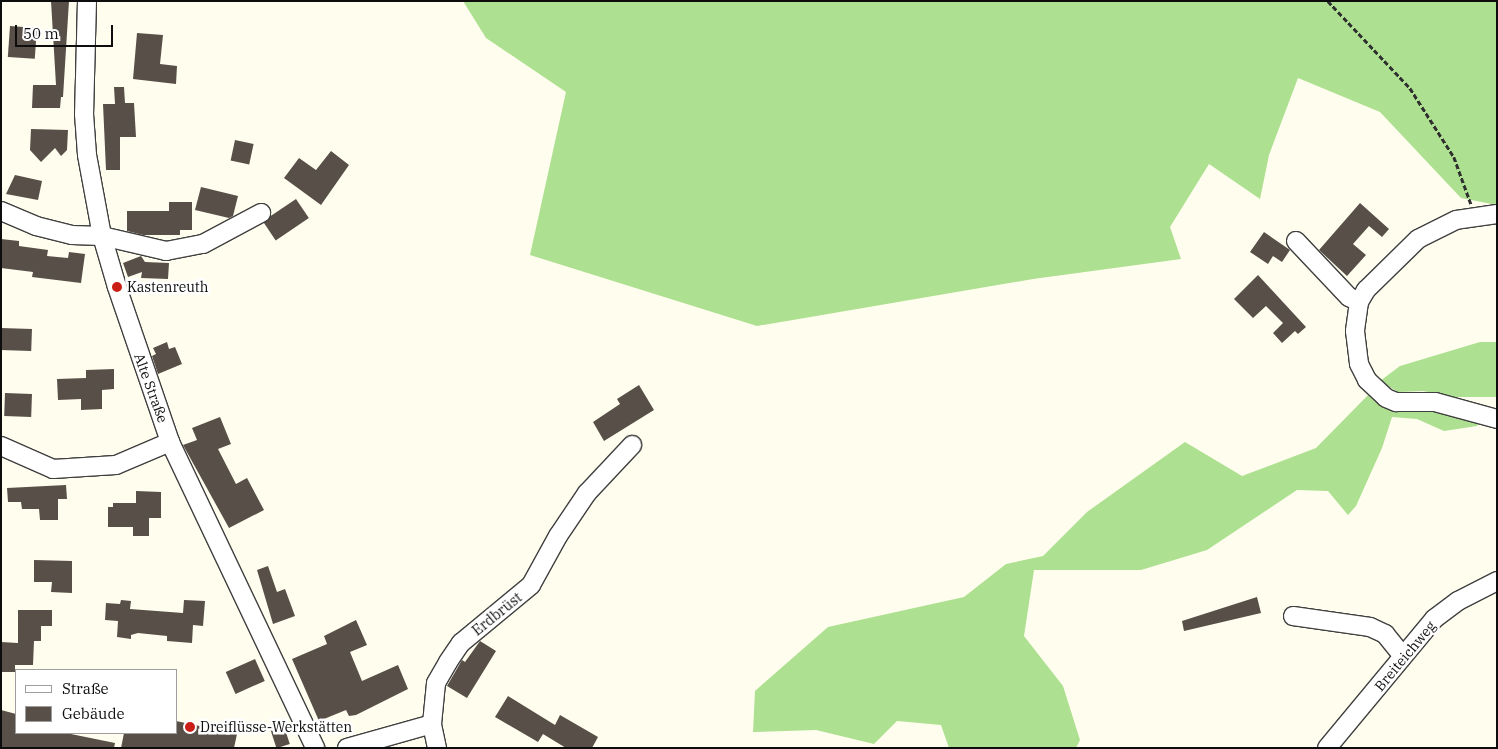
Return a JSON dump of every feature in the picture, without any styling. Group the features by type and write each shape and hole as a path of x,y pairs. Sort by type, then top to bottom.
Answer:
{"street":[{"name":"Alte Straße","path":"87,1 84,114 87,155 102,236 139,358 170,442 315,748"},
{"path":"1,211 36,226 63,233 102,236 166,251 203,244 261,213"},
{"path":"1497,214 1475,215 1456,220 1418,239 1380,274 1358,302 1355,331 1359,364 1376,390 1396,402 1435,402 1497,420"},
{"path":"1296,241 1349,297 1358,302"},
{"path":"1,446 53,468 116,466 170,442"},
{"name":"Erdbrüst","path":"437,748 432,724 436,684 448,662 461,643 531,586 558,536 587,493 632,445"},
{"name":"Breiteichweg","path":"1328,748 1402,655 1446,610 1497,582"},
{"path":"1293,616 1370,627 1385,634 1402,655"},
{"path":"347,748 432,724"}],"path":[{"path":"1328,1 1410,88 1454,157 1475,215"}],"green space":[{"path":"463,1 1497,1 1497,205 1461,198 1380,112 1298,78 1269,155 1260,199 1209,164 1170,227 1181,259 1033,279 757,326 530,255 566,92 486,38"},
{"path":"1480,342 1497,342 1497,397 1455,397 1423,391 1398,392 1380,381 1400,366"},
{"path":"1371,392 1482,419 1477,426 1444,431 1417,419 1392,417 1382,448 1356,506 1348,515 1328,491 1297,490 1207,550 1141,570 1034,570 1024,636 1063,686 1080,740 1076,748 949,748 941,725 897,721 874,744 816,730 753,732 755,691 828,627 964,597 1006,564 1043,556 1087,512 1185,442 1242,476 1316,448"}],"building":[{"path":"51,1 69,1 63,97 61,97 60,108 32,108 33,85 56,85"},
{"path":"10,26 37,28 35,59 8,57"},
{"path":"137,33 163,35 160,64 177,66 176,84 133,79"},
{"path":"114,87 124,87 125,103 134,103 136,137 120,137 120,170 106,170 103,104 115,104"},
{"path":"31,129 68,130 67,150 61,156 55,148 41,162 30,150"},
{"path":"235,140 254,144 249,164 231,161"},
{"path":"331,151 349,165 321,205 284,178 299,158 316,170"},
{"path":"15,175 42,181 38,200 6,194"},
{"path":"201,187 238,196 233,216 229,218 195,210"},
{"path":"296,199 309,218 276,240 263,221"},
{"path":"169,202 192,202 192,230 180,230 180,235 143,235 127,231 127,211 169,211"},
{"path":"1360,203 1389,229 1382,237 1369,226 1353,244 1366,255 1347,276 1319,250"},
{"path":"1264,232 1290,250 1282,262 1273,256 1268,264 1250,252"},
{"path":"1,239 19,241 19,246 48,250 47,256 68,258 69,252 85,254 81,283 32,277 33,272 1,268"},
{"path":"141,256 145,262 169,263 168,279 141,278 142,272 128,277 123,263"},
{"path":"1258,275 1306,327 1298,334 1295,331 1282,343 1273,333 1283,323 1266,306 1253,318 1234,299"},
{"path":"1,328 32,329 31,351 1,350"},
{"path":"167,342 169,349 175,347 182,364 158,374 152,356 156,354 153,348"},
{"path":"114,369 114,389 102,390 102,409 81,410 81,399 58,400 57,379 86,378 86,370"},
{"path":"639,385 654,410 604,441 593,422 620,404 617,399"},
{"path":"5,393 32,394 31,417 4,416"},
{"path":"220,417 231,444 218,449 236,484 247,478 264,510 229,528 183,445 197,440 192,428"},
{"path":"66,485 67,499 58,499 58,520 40,520 39,509 22,509 21,502 8,502 7,488"},
{"path":"136,491 161,492 161,518 149,518 149,536 133,536 133,527 108,527 108,507 113,507 113,503 136,503"},
{"path":"34,560 72,561 72,593 51,592 52,582 34,582"},
{"path":"268,566 277,592 285,589 295,616 273,624 257,570"},
{"path":"1257,597 1261,613 1184,631 1182,621"},
{"path":"121,600 131,601 130,609 183,613 184,600 205,601 203,626 193,625 192,643 167,641 167,636 138,633 131,635 131,639 117,637 118,621 105,620 106,603 120,604"},
{"path":"18,610 52,610 52,626 41,626 41,641 34,641 33,665 15,665 15,672 1,672 1,642 18,643"},
{"path":"356,620 367,645 350,652 362,681 398,665 408,689 356,715 349,716 346,710 319,721 292,659 327,644 324,636"},
{"path":"480,641 496,651 467,698 447,686 462,660 465,662"},
{"path":"255,659 265,681 236,694 226,672"},
{"path":"508,696 555,725 560,715 598,737 592,748 566,748 543,734 538,742 495,717"},
{"path":"1,710 15,714 15,734 71,734 115,743 114,748 1,748"},
{"path":"178,721 237,734 234,748 121,748 124,734 178,734"},
{"path":"283,723 290,744 276,748 270,727"}],"place":[{"name":"Kastenreuth","path":"117,287"},
{"name":"Dreiflüsse-Werkstätten","path":"190,727"}]}
